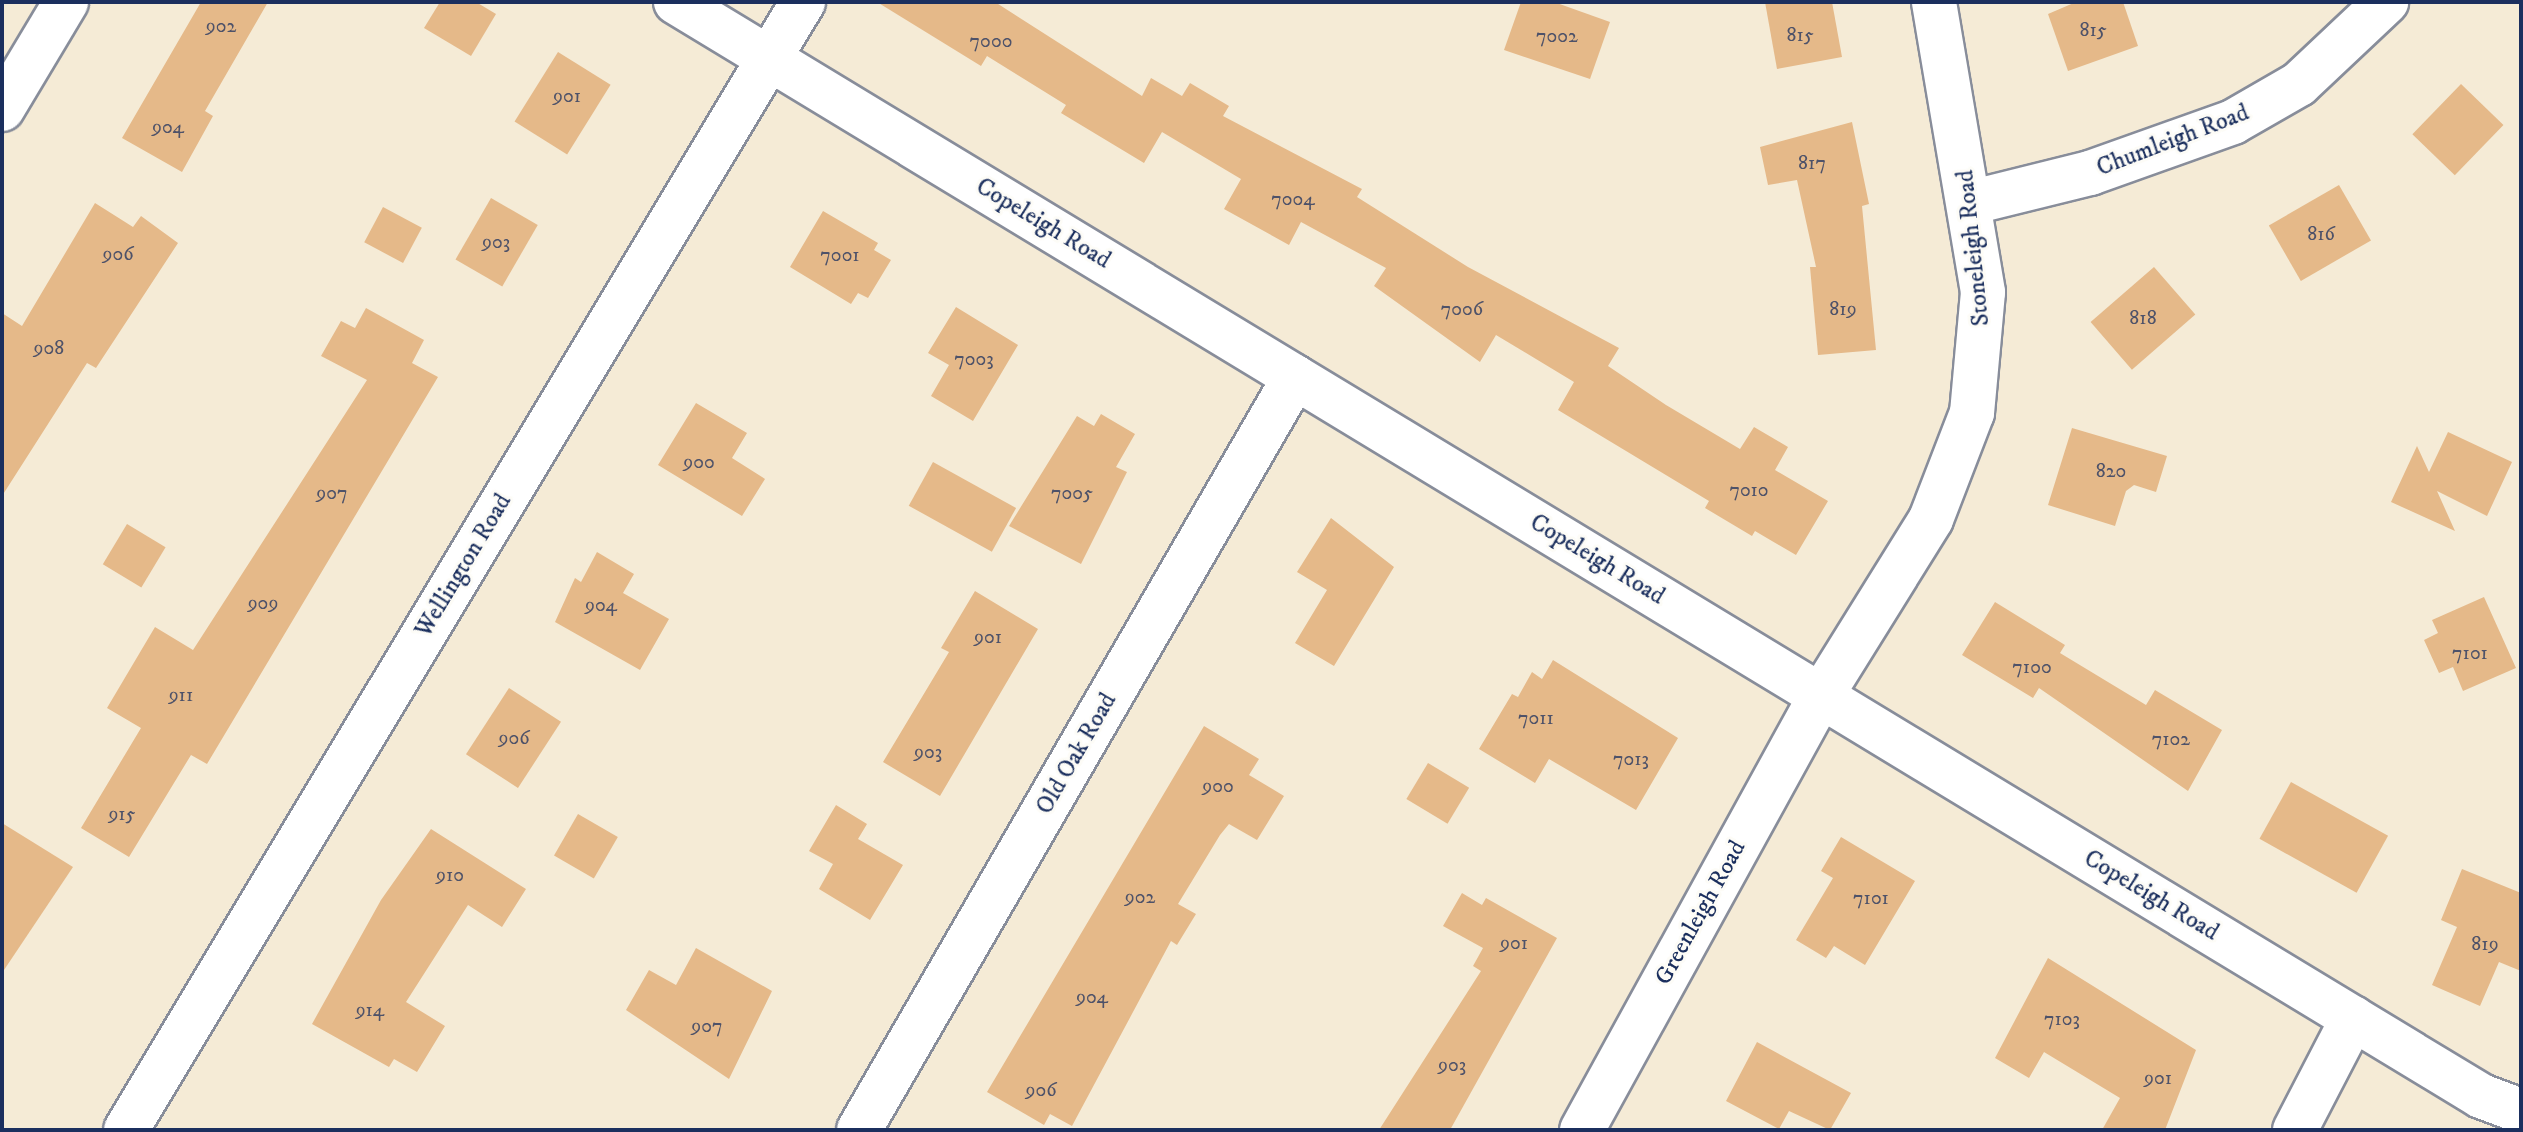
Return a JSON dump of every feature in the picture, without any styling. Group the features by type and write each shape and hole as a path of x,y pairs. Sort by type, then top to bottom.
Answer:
{"street":[{"path":"2,109 66,2"},
{"name":"Copeleigh Road","path":"676,2 2481,1096 2521,1111"},
{"name":"Wellington Road","path":"126,1130 803,2"},
{"name":"Stoneleigh Road","path":"1821,696 1931,519 1972,413 1983,350 1973,202 1934,2"},
{"name":"Chumleigh Road","path":"1973,202 2090,173 2233,122 2299,84 2386,2"},
{"name":"Old Oak Road","path":"859,1130 1295,377"},
{"name":"Greenleigh Road","path":"1582,1130 1821,696"},
{"path":"2295,1130 2353,1018"}],"building":[{"path":"201,2 268,2 205,111 213,116 182,172 122,138"},
{"path":"440,2 476,2 496,14 471,56 424,28"},
{"path":"877,2 995,2 1142,96 1151,78 1182,96 1190,83 1229,106 1223,116 1362,189 1357,197 1468,267 1619,348 1608,366 1666,405 1740,449 1754,427 1788,447 1775,470 1828,501 1796,555 1755,531 1752,536 1705,508 1709,501 1558,410 1574,382 1496,335 1480,362 1374,286 1386,268 1301,222 1289,245 1224,209 1241,179 1162,132 1144,163 1061,113 1066,105 987,56 981,66"},
{"path":"1521,2 1554,2 1610,22 1590,79 1504,50"},
{"path":"1765,2 1832,2 1842,57 1777,69"},
{"path":"2076,2 2123,2 2138,46 2068,71 2048,14"},
{"path":"558,52 611,85 567,154 515,122"},
{"path":"2461,84 2503,125 2455,175 2412,134"},
{"path":"1852,122 1869,204 1862,206 1876,350 1818,355 1810,267 1816,267 1797,180 1768,185 1760,147"},
{"path":"2339,185 2371,240 2301,281 2269,226"},
{"path":"491,198 538,225 502,286 456,259"},
{"path":"95,203 133,227 141,216 178,243 96,368 87,363 2,496 2,313 22,326"},
{"path":"383,207 422,228 403,263 364,242"},
{"path":"823,211 878,243 874,250 891,260 868,298 858,293 851,304 790,267"},
{"path":"2154,267 2195,315 2132,370 2091,322"},
{"path":"956,307 1018,345 973,421 931,396 949,365 928,353"},
{"path":"366,308 424,340 412,363 438,377 207,764 191,755 129,857 81,828 141,728 107,708 155,627 193,650 367,380 321,356 341,321 355,328"},
{"path":"696,403 747,433 732,458 765,479 742,516 658,465"},
{"path":"1101,414 1135,434 1116,467 1127,472 1081,564 1009,526 1077,416 1094,426"},
{"path":"2072,428 2167,456 2156,492 2134,485 2126,491 2115,526 2048,505"},
{"path":"2448,432 2512,462 2487,516 2437,491 2455,531 2391,502 2417,446 2429,472"},
{"path":"933,462 1016,508 992,552 909,506"},
{"path":"1331,518 1394,567 1334,666 1295,643 1327,590 1297,572"},
{"path":"127,524 166,547 141,587 103,564"},
{"path":"597,552 634,574 623,593 669,619 640,670 555,622 575,578 581,582"},
{"path":"975,591 1038,629 940,796 883,762 949,652 941,648"},
{"path":"2484,597 2516,668 2463,691 2453,667 2439,673 2424,640 2438,633 2432,620"},
{"path":"1995,602 2065,645 2060,653 2146,705 2155,690 2222,730 2188,791 2039,688 2033,698 1962,655"},
{"path":"1553,660 1678,738 1636,810 1549,759 1535,783 1479,749 1512,694 1518,697 1532,672 1542,679"},
{"path":"509,688 561,722 518,788 466,754"},
{"path":"1204,726 1259,759 1249,775 1284,796 1257,840 1229,824 1220,835 1178,904 1196,914 1177,945 1171,941 1072,1126 1050,1114 1044,1125 987,1092"},
{"path":"1428,763 1469,788 1448,824 1406,799"},
{"path":"2291,782 2388,836 2357,893 2259,839"},
{"path":"836,805 867,824 858,839 903,865 870,920 819,889 833,864 809,851"},
{"path":"578,814 618,837 594,879 554,856"},
{"path":"2,823 73,867 2,973"},
{"path":"431,829 526,889 502,927 468,905 406,1002 445,1026 417,1072 394,1059 389,1067 312,1024 381,900"},
{"path":"1841,837 1915,881 1865,965 1834,946 1826,958 1796,940 1833,878 1821,871"},
{"path":"2462,869 2521,893 2521,971 2499,962 2480,1006 2432,985 2457,927 2441,920"},
{"path":"1462,893 1482,905 1486,898 1557,938 1450,1130 1379,1130 1481,971 1473,966 1483,948 1443,926"},
{"path":"696,948 772,991 729,1079 626,1010 649,970 676,985"},
{"path":"2048,958 2196,1050 2165,1130 2102,1130 2120,1098 2044,1052 2029,1078 1995,1058"},
{"path":"1757,1042 1851,1093 1830,1130 1789,1111 1779,1129 1726,1101"}]}
